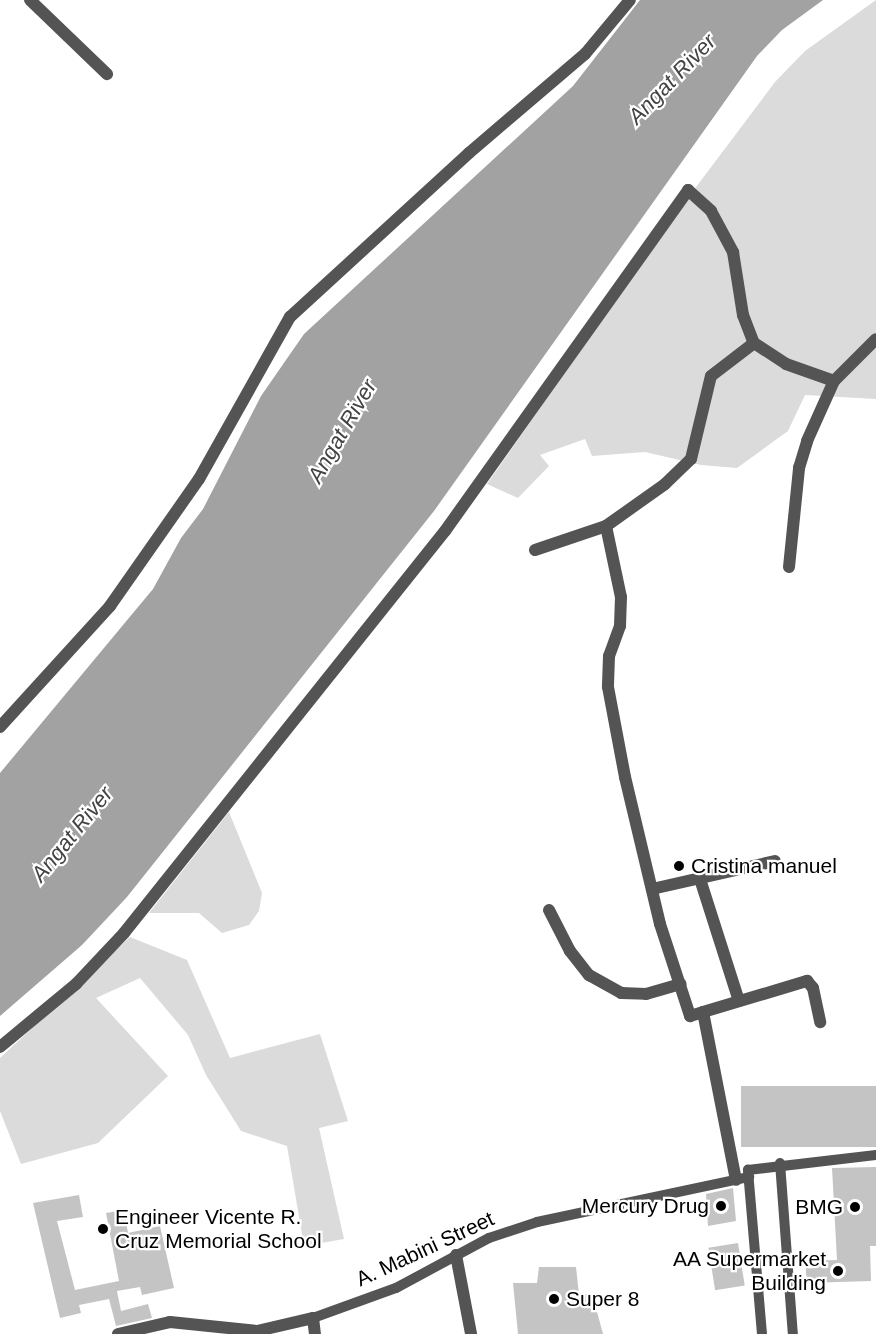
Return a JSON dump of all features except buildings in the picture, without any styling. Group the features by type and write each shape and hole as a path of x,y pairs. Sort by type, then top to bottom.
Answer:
{"street":[{"path":"30,0 107,74"},
{"path":"0,727 110,606 199,479 290,317 470,153 585,54 630,0"},
{"path":"0,1047 76,984 132,924 445,531 688,190 711,211 733,252 743,315 754,343 786,364 834,381"},
{"path":"789,567 799,468 834,381 876,339"},
{"path":"535,550 606,526 666,483 691,459 711,376 754,343"},
{"path":"606,526 621,597 620,626 609,656 608,687 652,889 690,1016 807,981 813,988 820,1022"},
{"path":"652,889 775,861"},
{"path":"700,879 739,1001"},
{"path":"549,910 570,951 597,980 621,993 646,994 681,984"},
{"path":"703,1012 735,1180"},
{"name":"A. Mabini Street","path":"118,1334 170,1322 257,1331 313,1318 396,1288 489,1238 537,1222 735,1180 780,1163 876,1155"},
{"path":"780,1163 793,1334"},
{"path":"748,1174 762,1334"},
{"path":"456,1255 471,1334"},
{"path":"313,1318 315,1334"}],"shaded area":[{"path":"876,0 876,399 805,395 788,431 737,468 701,465 645,452 592,456 585,439 540,455 549,466 518,498 487,484 684,203 775,82 805,51"},
{"path":"229,812 262,893 259,911 249,925 222,933 199,913 149,913"},
{"path":"130,937 187,960 230,1058 320,1034 348,1121 319,1128 344,1239 304,1246 287,1146 241,1131 206,1075 188,1035 140,978 96,998 168,1076 98,1143 21,1164 0,1111 0,1058"}],"water":[{"name":"Angat River","path":"640,0 823,0 782,30 757,56 434,511 127,897 82,945 0,1016 0,773 153,589 181,538 203,509 261,396 304,334 573,86"}],"place":[{"name":"Cristina manuel","path":"679,866"},
{"name":"Mercury Drug","path":"721,1206"},
{"name":"BMG","path":"855,1207"},
{"name":"Engineer Vicente R. Cruz Memorial School","path":"103,1229"},
{"name":"AA Supermarket Building","path":"838,1271"},
{"name":"Super 8","path":"554,1299"}]}
